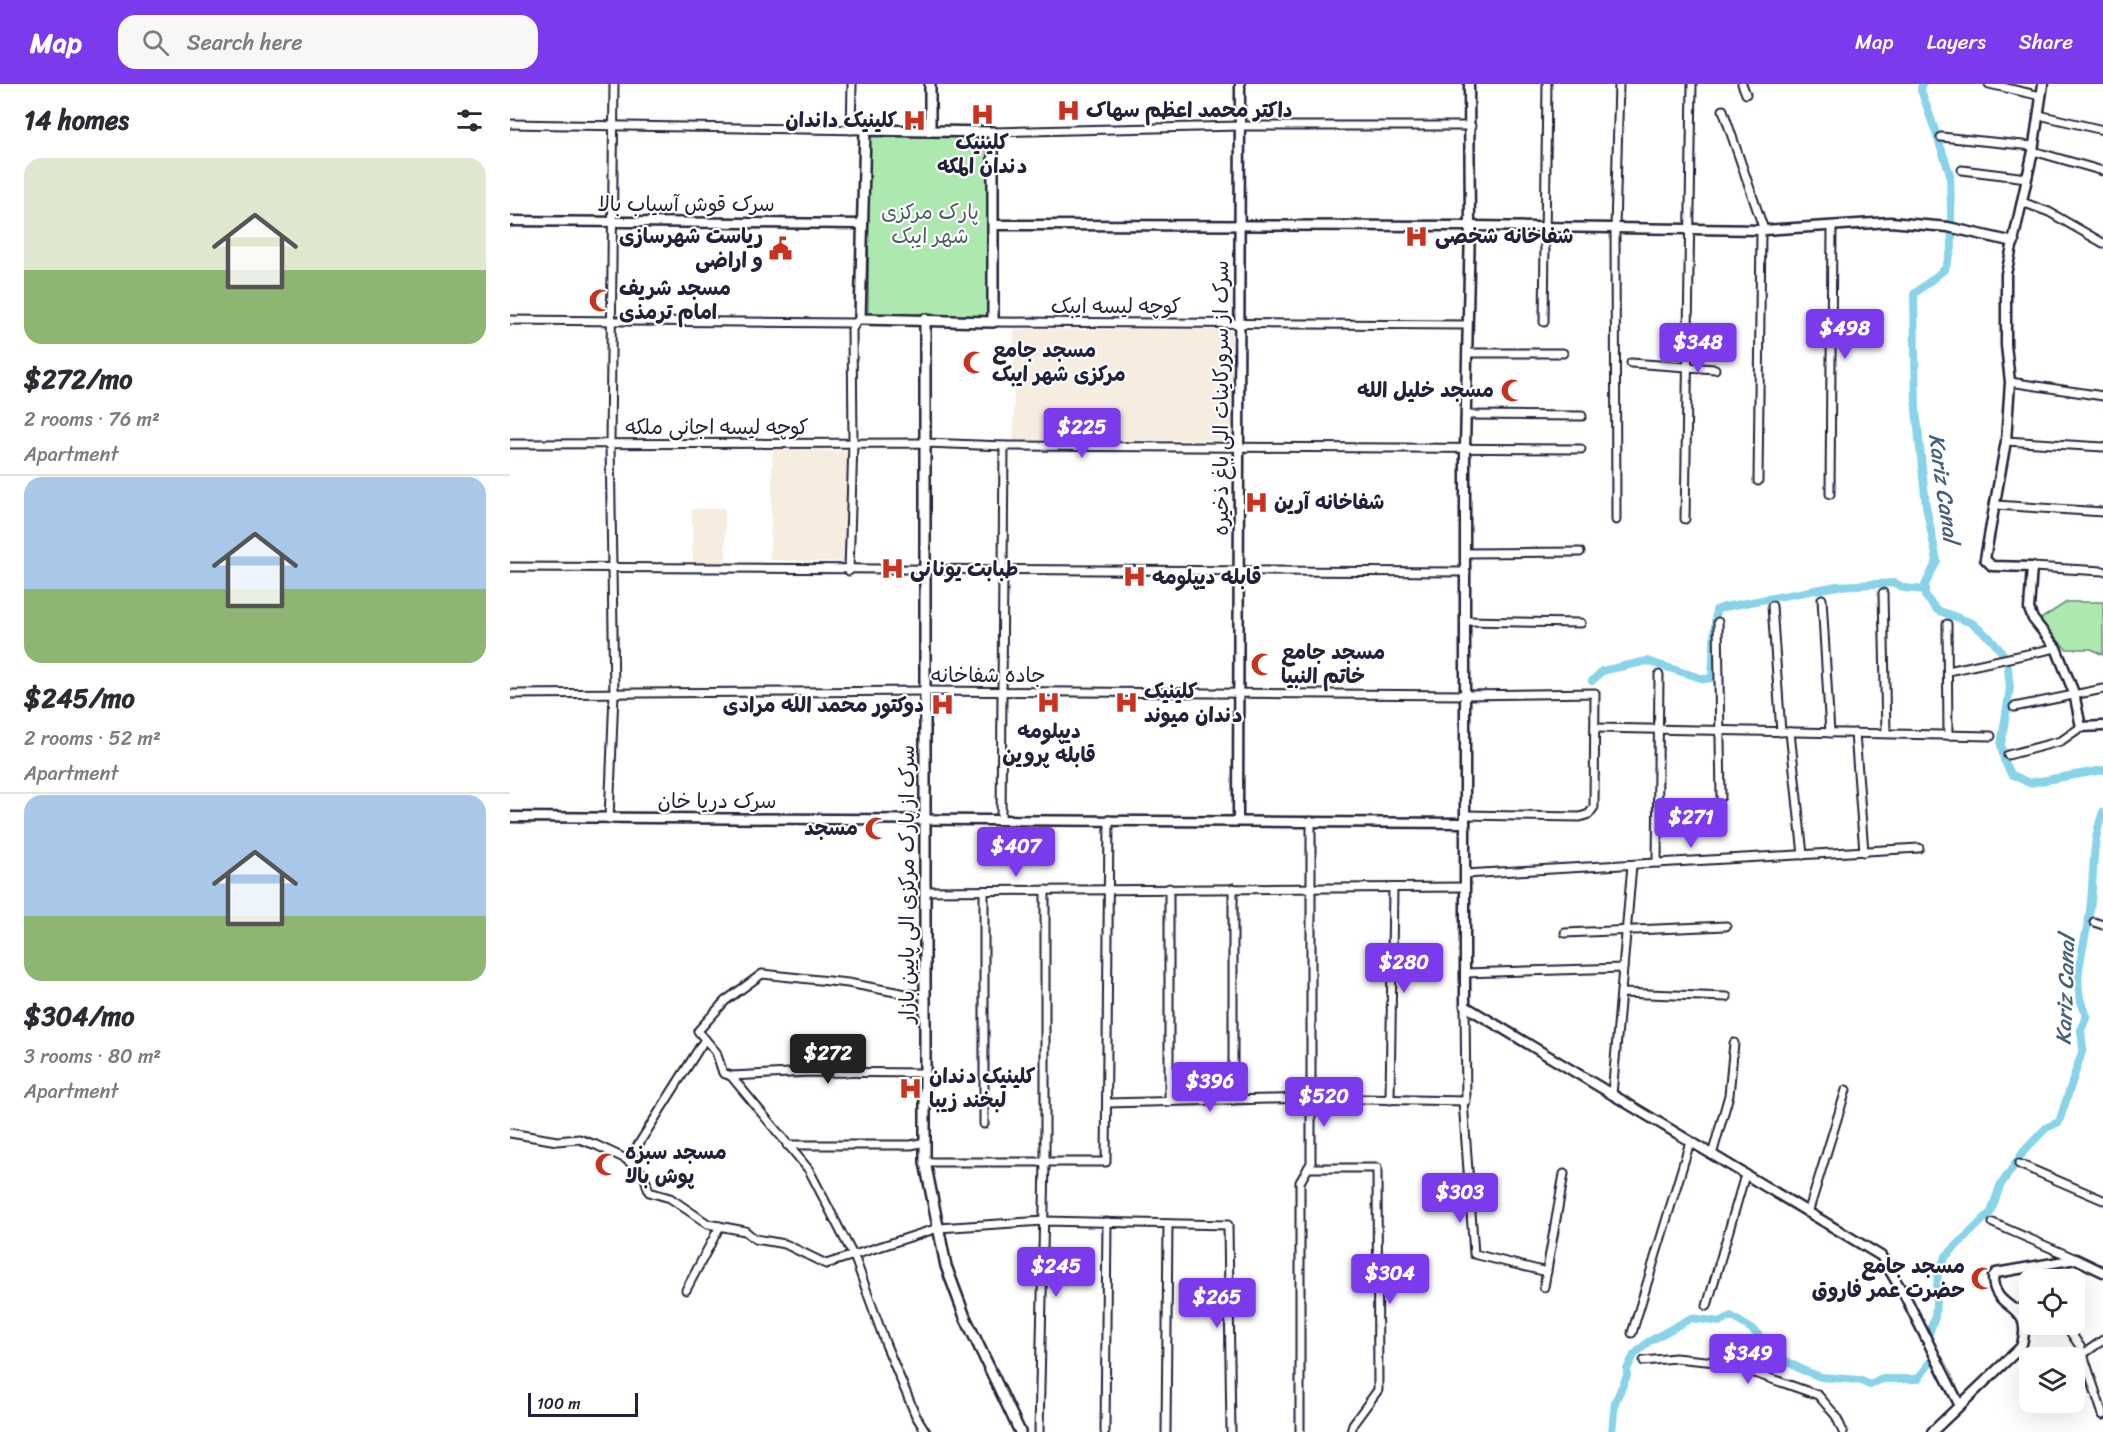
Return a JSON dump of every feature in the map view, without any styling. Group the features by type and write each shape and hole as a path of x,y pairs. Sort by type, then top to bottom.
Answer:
{"main road":[{"path":"930,84 930,131"},
{"path":"865,130 930,131 993,132 993,322 925,319 858,321 865,130"},
{"name":"سرک از پارک مرکزی الی پایین بازار","path":"925,319 925,1162 946,1266 965,1317 1020,1432"}],"street":[{"path":"609,819 614,693 610,444 614,322 614,84"},
{"path":"851,129 852,84"},
{"name":"سرک از سرورکاینات الی باغ ذخیره","path":"1238,820 1240,84"},
{"path":"1107,1103 1312,1098 1466,1101 1467,553 1465,448 1470,226 1469,84"},
{"path":"1544,322 1547,84"},
{"path":"1616,520 1616,228 1619,84"},
{"path":"1685,519 1692,84"},
{"path":"1742,84 1746,94"},
{"path":"1989,84 2041,96"},
{"path":"2043,84 2033,148 2006,274 2006,345 2010,382 2006,441 1985,559 1992,566 2103,571"},
{"path":"1723,110 1762,230 1758,481"},
{"path":"2039,115 2103,130"},
{"path":"510,124 865,130"},
{"path":"993,132 1240,126 1471,126"},
{"path":"1941,137 2033,148 2103,171"},
{"path":"1962,170 2027,178"},
{"path":"2022,202 2049,212 2103,243"},
{"name":"سرک قوش آسیاب بالا","path":"510,221 862,224"},
{"path":"993,225 1470,226 1762,230 1890,222 1952,228 2014,242"},
{"path":"1830,495 1832,227"},
{"path":"510,320 858,321"},
{"path":"849,571 853,443 852,329 858,321"},
{"name":"کوچه لیسه ایبک","path":"993,322 1467,325"},
{"path":"1467,353 1563,353"},
{"path":"1631,363 1715,369"},
{"path":"2010,382 2103,396"},
{"path":"1466,415 1582,416"},
{"path":"2006,441 2103,447"},
{"name":"کوچه لیسه اجانی ملکه","path":"510,444 925,443 1004,446 1581,449"},
{"path":"1001,819 1000,692 1004,569 1004,446"},
{"path":"1996,504 2103,512"},
{"path":"1467,553 1580,552"},
{"path":"510,567 849,571 1004,569 1466,572"},
{"path":"2032,567 2029,609 2033,619 2056,648 2074,693 2081,727"},
{"path":"1883,593 1886,734"},
{"path":"1822,599 1830,733"},
{"path":"1772,606 1781,732"},
{"path":"1466,621 1581,623"},
{"path":"1718,622 1721,797"},
{"path":"1947,624 1948,735"},
{"path":"1948,671 2056,648"},
{"path":"1657,863 1659,675"},
{"path":"2014,707 2074,693 2103,689"},
{"name":"جاده شفاخانه","path":"510,694 925,691 1466,695 1593,693 1596,696 1596,728"},
{"path":"2008,755 2061,741 2081,727 2103,726"},
{"path":"1465,819 1580,817 1588,814 1594,807 1596,728 1990,736"},
{"path":"1791,732 1803,855"},
{"path":"1855,733 1864,852"},
{"name":"سرک دریا خان","path":"510,817 1311,821 1465,819"},
{"path":"925,1162 1106,1162 1109,820"},
{"path":"1300,1432 1300,1182 1311,1163 1311,821"},
{"path":"1465,874 1919,848"},
{"path":"1612,1095 1632,865"},
{"path":"925,891 1465,887"},
{"path":"1169,888 1169,1102"},
{"path":"1233,888 1233,1100"},
{"path":"1390,1100 1393,888"},
{"path":"1040,1432 1045,1162 1046,890"},
{"path":"984,891 984,1124"},
{"path":"2094,922 2103,925"},
{"path":"1565,933 1726,926"},
{"path":"1465,973 1623,968"},
{"path":"925,995 906,994 848,982 762,974 725,1001 698,1031 716,1052 723,1073 731,1076 810,1072 925,1073"},
{"path":"1621,993 1727,997"},
{"path":"1465,1006 1881,1256 1905,1296 1959,1404"},
{"path":"628,1161 705,1039"},
{"path":"1712,1155 1729,1095 1734,1043"},
{"path":"731,1076 809,1170 856,1261 916,1416 926,1432"},
{"path":"1808,1212 1846,1090"},
{"path":"1463,1101 1474,1254 1547,1272"},
{"path":"510,1133 557,1141 579,1139 628,1161 644,1175 649,1192 670,1198 708,1224 745,1231 755,1239 785,1244 826,1264 938,1228 1044,1221 1228,1225 1231,1432"},
{"path":"787,1145 911,1145 925,1142"},
{"path":"1632,1333 1690,1142"},
{"path":"2019,1164 2103,1200"},
{"path":"1308,1168 1377,1168 1378,1390 1353,1424 1351,1432"},
{"path":"1544,1287 1564,1174"},
{"path":"1707,1306 1745,1174"},
{"path":"1105,1432 1107,1222"},
{"path":"1993,1223 2076,1258 2103,1272"},
{"path":"1166,1432 1168,1224"},
{"path":"686,1290 720,1226"},
{"path":"1932,1432 2021,1347 2026,1330 2023,1321 1996,1292 1993,1277 1996,1273 2076,1258"},
{"path":"2013,1308 2019,1308"},
{"path":"2085,1353 2103,1340"},
{"path":"1644,1361 1675,1358 1726,1363 1818,1395 1836,1416 1843,1432"},
{"path":"2085,1364 2103,1415"}],"shaded area":[{"path":"1014,329 1232,330 1232,440 1014,440"},
{"path":"773,449 847,451 844,562 770,560"},
{"path":"725,508 726,565 693,565 692,509"}],"green space":[{"name":"پارک مرکزی شهر ایبک","path":"869,133 991,135 990,316 868,314"},
{"path":"2067,602 2103,602 2103,655 2091,649 2066,649 2039,620"}],"waterway":[{"name":"Kariz Canal","path":"1922,84 1921,90 1950,174 1952,248 1945,269 1914,294 1916,409 1926,506 1937,561 1925,585 1925,596 1937,610 1972,623 1991,639 2007,659 2010,688 2001,745 2004,760 2011,774 2029,783 2103,770"},
{"path":"1592,681 1602,671 1647,661 1704,679 1712,678 1716,610 1724,607 1837,586 1895,583 1904,588 1925,590"},
{"name":"Kariz Canal","path":"1928,1336 1935,1317 1938,1272 1946,1256 1991,1212 2000,1186 2024,1151 2046,1128 2059,1122 2083,1049 2081,1030 2087,1016 2079,992 2079,967 2091,904 2096,838 2103,812"},
{"name":"Kariz Canal","path":"1612,1432 1615,1402 1634,1355 1648,1342 1691,1318 1720,1322 1731,1316 1753,1330 1783,1359 1802,1370 1821,1377 1859,1380 1870,1385 1882,1379 1918,1379 1932,1360"}],"place":[{"name":"داکتر محمد اعظم سهاک","path":"1068,110"},
{"name":"کلینیک دندان المکه","path":"982,114"},
{"name":"کلینیک داندان","path":"915,120"},
{"name":"شفاخانه شخصی","path":"1417,236"},
{"name":"ریاست شهرسازی و اراضی","path":"781,248"},
{"name":"مسجد شریف امام ترمذی","path":"601,300"},
{"name":"مسجد جامع مرکزی شهر ایبک","path":"974,362"},
{"name":"مسجد خلیل الله","path":"1512,390"},
{"name":"شفاخانه آرین","path":"1256,502"},
{"name":"طبابت یونانی","path":"892,569"},
{"name":"قابله دیپلومه","path":"1134,577"},
{"name":"مسجد جامع خاتم النبیا","path":"1263,664"},
{"name":"دیپلومه قابله پروین","path":"1049,703"},
{"name":"کلینیک دندان میوند","path":"1126,703"},
{"name":"دوکتور محمد الله مرادی","path":"942,705"},
{"name":"مسجد","path":"876,828"},
{"name":"کلینیک دندان لبخند زیبا","path":"911,1088"},
{"name":"مسجد سبزه پوش بالا","path":"607,1164"},
{"name":"مسجد جامع حضرت عمر فاروق","path":"1983,1278"}]}
